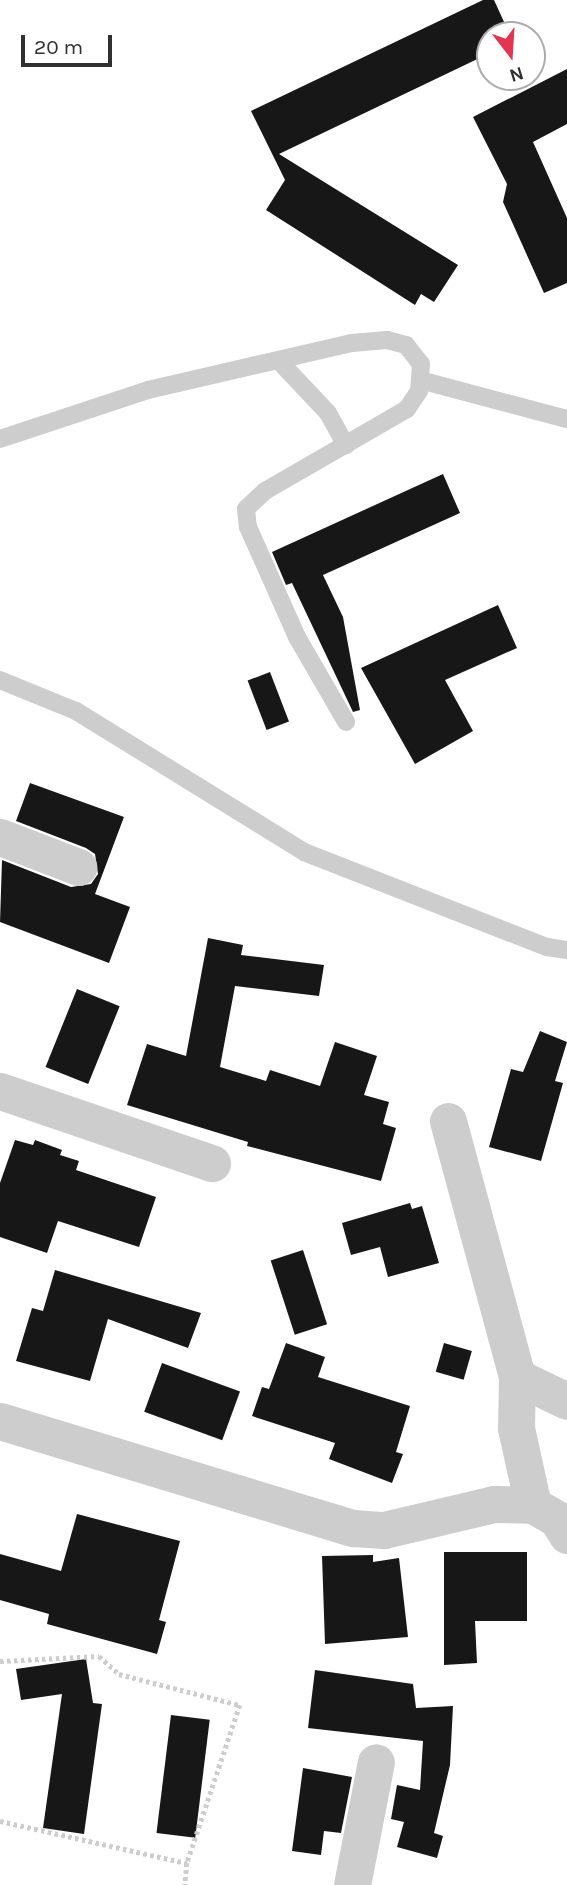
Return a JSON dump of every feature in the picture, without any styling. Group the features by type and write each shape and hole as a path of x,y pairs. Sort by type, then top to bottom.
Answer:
{"street":[{"path":"0,837 78,867"},
{"path":"0,1091 212,1163"},
{"path":"448,1122 517,1377 516,1428 533,1505"},
{"path":"517,1377 567,1401"},
{"path":"0,1421 353,1528 384,1530 494,1504 533,1505 557,1519 567,1535"},
{"path":"352,1885 376,1762"}],"lane":[{"path":"0,439 148,390 387,340 406,345 421,364 419,391 407,409 265,492 246,509 248,527 296,637 346,722"},
{"path":"279,361 328,413 346,445"},
{"path":"419,380 567,419"},
{"path":"0,680 76,711 304,852 567,950"}],"path":[{"path":"0,1661 99,1656 119,1674 240,1705 187,1863 185,1885"},
{"path":"0,1821 187,1863"}],"building":[{"path":"483,0 494,0 504,21 476,21 476,60 279,154 458,265 434,302 421,294 415,305 266,210 285,180 251,111"},
{"path":"567,69 567,124 533,142 567,218 567,283 544,293 503,202 507,184 473,117 524,91 546,91 546,80"},
{"path":"443,474 460,513 323,575 343,617 360,710 353,712 292,583 286,585 272,552"},
{"path":"498,605 517,648 445,680 473,731 415,764 361,668"},
{"path":"270,672 289,721 267,730 248,681"},
{"path":"30,783 124,817 95,894 130,907 109,963 0,922 2,860 71,887 91,884 98,874 95,854 86,848 16,821"},
{"path":"208,938 243,945 241,955 324,965 319,996 235,986 220,1067 266,1081 270,1070 320,1086 335,1042 377,1056 364,1095 389,1102 383,1124 396,1128 381,1181 247,1146 248,1142 127,1105 147,1044 186,1056"},
{"path":"77,989 120,1006 88,1084 46,1067"},
{"path":"540,1031 567,1042 555,1081 563,1083 541,1161 489,1147 511,1069 523,1072"},
{"path":"15,1140 33,1145 35,1140 62,1150 60,1155 79,1161 76,1170 156,1197 139,1247 58,1221 47,1253 0,1237 0,1183"},
{"path":"410,1203 412,1209 422,1206 439,1263 388,1277 380,1247 351,1255 342,1223"},
{"path":"303,1250 327,1324 295,1335 271,1261"},
{"path":"55,1270 201,1313 188,1348 108,1319 90,1381 16,1361 32,1308 43,1311"},
{"path":"286,1343 325,1357 318,1377 410,1406 396,1452 403,1454 392,1483 329,1459 335,1443 252,1416 262,1387 269,1389"},
{"path":"444,1343 472,1351 464,1380 436,1372"},
{"path":"162,1363 240,1391 222,1440 144,1412"},
{"path":"77,1514 180,1541 159,1620 166,1622 157,1654 47,1624 49,1614 0,1600 0,1554 61,1571"},
{"path":"444,1552 527,1552 527,1621 475,1621 477,1663 444,1665"},
{"path":"373,1555 373,1562 399,1558 408,1637 325,1644 322,1556"},
{"path":"86,1659 93,1703 102,1704 84,1834 43,1828 62,1694 21,1700 16,1669"},
{"path":"315,1670 413,1684 416,1708 453,1706 450,1765 434,1833 443,1836 437,1858 397,1847 404,1822 391,1819 397,1785 420,1790 423,1741 308,1728"},
{"path":"171,1715 210,1720 195,1838 156,1833"},
{"path":"303,1768 352,1777 341,1833 324,1831 321,1855 292,1851"}]}
